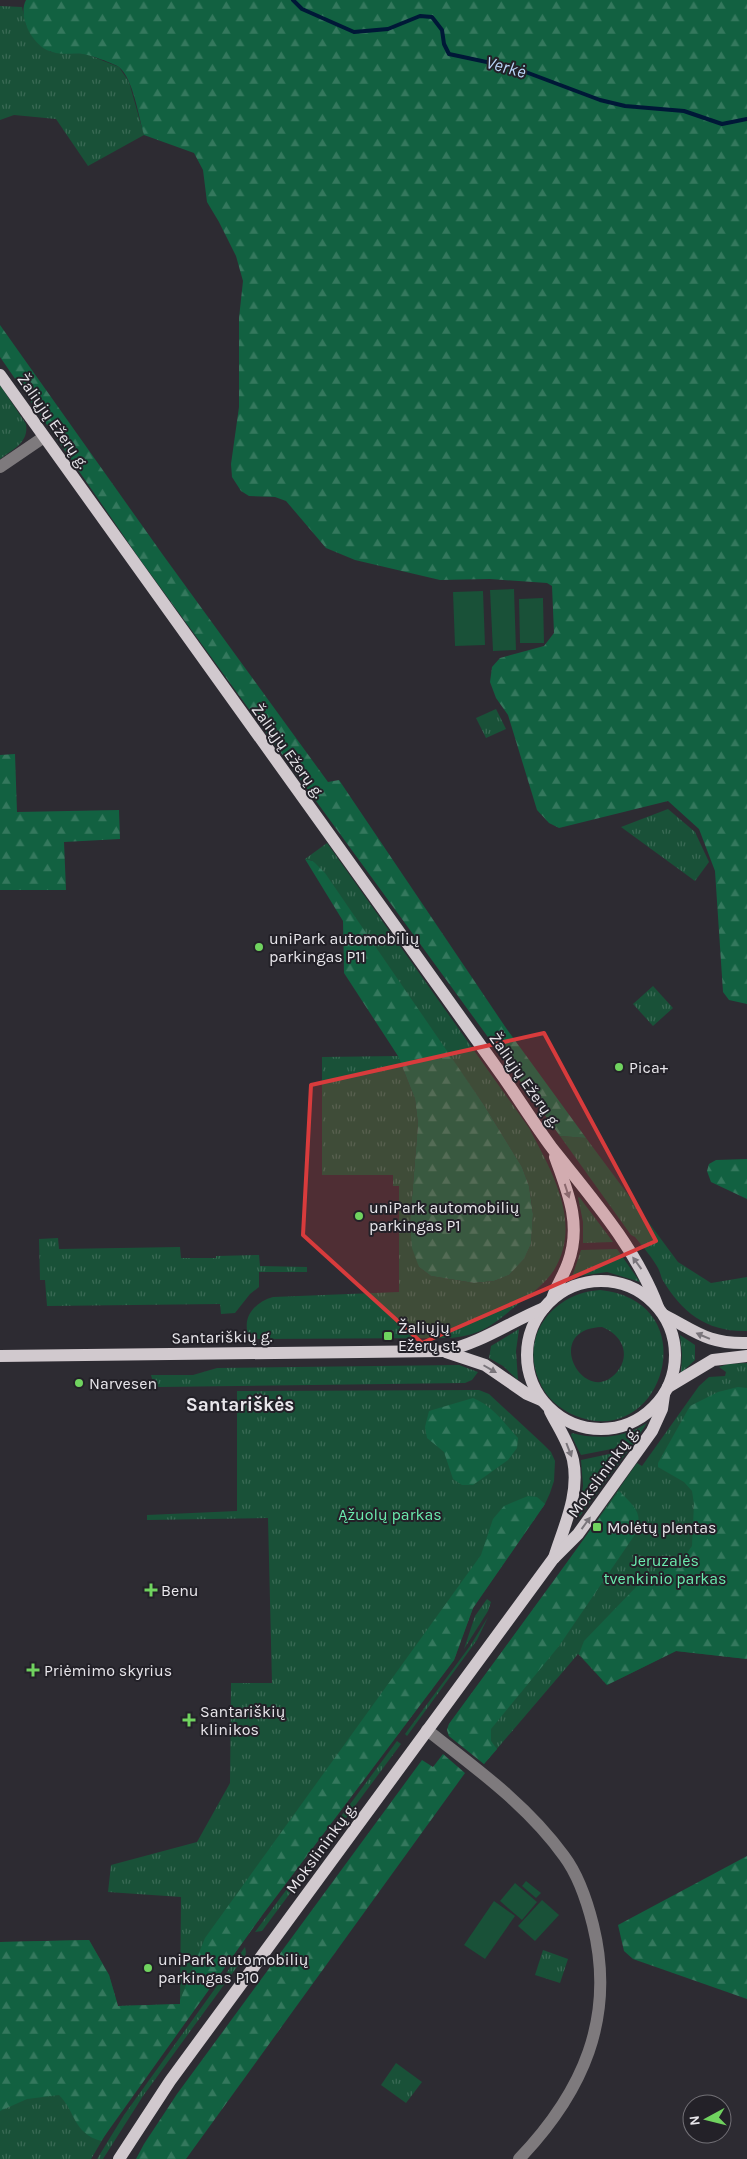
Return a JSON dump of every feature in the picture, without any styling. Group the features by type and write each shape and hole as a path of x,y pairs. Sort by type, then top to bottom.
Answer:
{"main road":[{"name":"Žaliųjų Ežerų g.","path":"0,375 499,1070 550,1145 584,1188 643,1270 661,1311"},
{"name":"Žaliųjų Ežerų g.","path":"548,1303 568,1265 575,1231 572,1204 550,1145"},
{"path":"661,1311 671,1329 676,1358 666,1391 654,1408 626,1426 610,1429 593,1429 577,1426 562,1419 544,1403 533,1385 528,1370 527,1353 529,1337 534,1322 548,1303 566,1289 582,1283 598,1281 615,1282 639,1291 661,1311 707,1339 720,1342 747,1343"},
{"name":"Santariškių g.","path":"0,1356 445,1351 464,1347 489,1336 548,1303"},
{"name":"Santariškių g.","path":"445,1351 484,1365 520,1390 544,1403"},
{"path":"666,1391 713,1360 747,1356"},
{"name":"Mokslininkų g.","path":"119,2159 170,2081 553,1558 578,1534 652,1431 662,1409 666,1391"},
{"name":"Mokslininkų g.","path":"544,1403 566,1443 572,1459 575,1476 572,1504 553,1558"}],"street":[{"path":"0,467 44,437"},
{"path":"428,1730 485,1776 549,1837 576,1875 597,1942 601,1995 596,2024 583,2070 570,2095 547,2129 519,2159"}],"highlighted area":[{"path":"544,1033 656,1241 422,1343 303,1235 311,1085"}],"green space":[{"path":"26,0 747,0 747,1004 729,1000 723,992 715,871 699,829 668,801 559,828 549,823 537,810 508,715 496,698 490,682 492,667 500,658 544,646 554,633 552,586 547,583 490,579 440,580 355,560 326,548 286,501 275,497 249,496 241,491 232,477 231,464 239,407 239,318 243,281 236,256 207,202 203,170 194,153 144,135 132,89 124,72 119,67 107,61 86,55 52,52 39,44 33,38 25,23 24,7"},
{"path":"0,6 22,7 26,25 36,41 51,52 86,54 119,67 129,82 144,135 88,166 56,119 14,115 0,120"},
{"path":"0,325 163,555 328,782 339,780 506,1028 586,1138 560,1136 139,558 0,357"},
{"path":"0,385 26,424 26,430 23,440 0,459"},
{"path":"514,589 516,650 493,651 490,590"},
{"path":"483,591 485,645 455,646 453,592"},
{"path":"543,598 544,643 520,643 519,599"},
{"path":"496,709 506,729 486,738 476,718"},
{"path":"15,754 17,812 119,810 120,839 64,842 66,890 0,890 0,755"},
{"path":"668,809 695,832 709,862 695,881 621,827"},
{"path":"327,843 529,1128 546,1161 561,1197 565,1215 565,1234 562,1252 554,1270 538,1289 502,1317 486,1328 469,1335 448,1338 254,1339 249,1337 247,1330 248,1317 255,1307 266,1299 273,1297 399,1292 399,1186 393,1186 393,1175 322,1175 322,1057 398,1056 415,1099 418,1124 410,1222 419,1267 431,1276 474,1283 494,1281 509,1275 524,1259 531,1244 533,1213 529,1186 522,1167 484,1105 313,861 305,859"},
{"path":"305,859 313,861 325,873 484,1105 522,1167 529,1186 533,1214 531,1244 524,1259 509,1275 494,1281 474,1283 431,1276 419,1267 412,1248 410,1222 418,1124 415,1099 398,1056 344,973 343,921"},
{"path":"653,986 673,1008 653,1026 633,1004"},
{"path":"560,1136 586,1138 678,1262 711,1283 747,1277 747,1331 720,1328 708,1324 687,1311 678,1302 662,1279 653,1260 635,1237 631,1235"},
{"path":"747,1159 747,1199 711,1182 707,1171 709,1164 716,1160"},
{"path":"578,1197 613,1242 583,1243 583,1222"},
{"path":"58,1238 59,1249 180,1247 181,1258 259,1255 260,1266 307,1267 307,1272 259,1272 259,1287 250,1294 235,1313 221,1314 220,1304 47,1306 45,1280 40,1280 39,1239"},
{"path":"617,1249 640,1282 607,1272 572,1277 581,1250"},
{"path":"600,1290 634,1300 654,1319 663,1344 662,1370 651,1394 632,1413 607,1421 576,1416 558,1406 545,1392 534,1363 534,1347 538,1332 545,1319 555,1308 568,1299 583,1293","holes":["602,1327 609,1330 622,1345 624,1358 617,1372 605,1381 592,1381 582,1375 574,1365 571,1352 574,1340 584,1331"]},
{"path":"519,1329 516,1351 518,1380 503,1366 489,1358 491,1346"},
{"path":"680,1335 695,1345 695,1360 681,1373 682,1354"},
{"name":"Jeruzalės tvenkinio parkas","path":"747,1363 747,1659 676,1651 607,1685 578,1654 484,1764 449,1736 447,1730 449,1724 557,1577 637,1463 642,1466 699,1386 709,1377 725,1376 726,1372 719,1367 728,1364"},
{"path":"459,1365 478,1372 472,1380 465,1383 160,1387 154,1386 151,1375 193,1375 217,1368"},
{"path":"738,1387 747,1388 747,1659 676,1651 607,1685 579,1654 584,1641 637,1586 682,1560 692,1546 694,1504 692,1491 684,1482 658,1467 658,1463 690,1406 718,1392"},
{"name":"Ąžuolų parkas","path":"479,1390 489,1394 551,1452 555,1461 554,1481 545,1504 473,1608 454,1660 263,1914 116,2117 91,2159 0,2159 0,1942 89,1940 109,1975 118,2006 180,2004 181,1897 108,1892 111,1865 197,1842 230,1783 231,1683 272,1683 268,1518 147,1520 147,1515 237,1511 237,1391"},
{"path":"473,1398 492,1410 518,1438 517,1448 508,1460 473,1485 462,1485 453,1479 444,1452 427,1438 425,1427 429,1411"},
{"path":"647,1423 631,1448 627,1446 581,1455 571,1435 572,1433 601,1437 620,1435"},
{"path":"623,1451 627,1452 577,1520 583,1486 581,1460"},
{"path":"619,1491 636,1510 639,1520 636,1533 559,1646 491,1729 491,1741 497,1749 484,1764 449,1736 447,1730 449,1724"},
{"path":"528,1496 537,1497 545,1504 473,1608 454,1660 263,1914 101,2141 85,2133 59,2095 27,2099 0,2111 0,1942 89,1940 109,1975 118,2006 180,2004 205,1938 481,1555 493,1519 504,1506"},
{"path":"487,1599 491,1602 488,1611 464,1649 475,1616"},
{"path":"488,1617 477,1640 407,1736 405,1734 470,1646"},
{"path":"397,1741 401,1744 262,1931 255,1932"},
{"path":"443,1754 465,1773 186,2159 136,2159 177,2094 422,1760 433,1767"},
{"path":"747,1856 747,1999 633,1959 624,1951 618,1925"},
{"path":"526,1881 541,1893 536,1898 522,1886"},
{"path":"515,1883 537,1902 522,1920 500,1901"},
{"path":"542,1900 559,1915 535,1941 518,1926"},
{"path":"494,1901 515,1916 485,1959 464,1945"},
{"path":"245,1947 245,1956 143,2096 103,2159 97,2159 124,2115"},
{"path":"543,1950 568,1959 560,1983 535,1975"},
{"path":"396,2063 422,2082 406,2103 381,2085"}],"waterway":[{"name":"Verkė","path":"293,0 302,9 354,32 388,29 420,16 432,17 442,30 444,44 449,54 515,68 600,100 625,106 684,111 722,124 747,119"}],"place":[{"name":"uniPark automobilių parkingas P11","path":"259,947"},
{"name":"Pica+","path":"619,1067"},
{"name":"uniPark automobilių parkingas P1","path":"359,1216"},
{"name":"Žaliųjų Ežerų st.","path":"388,1336"},
{"name":"Narvesen","path":"79,1383"},
{"name":"Molėtų plentas","path":"597,1527"},
{"name":"Benu","path":"151,1590"},
{"name":"Priėmimo skyrius","path":"33,1670"},
{"name":"Santariškių klinikos","path":"189,1720"},
{"name":"uniPark automobilių parkingas P10","path":"148,1968"}],"district":[{"name":"Santariškės","path":"240,1405"}]}
